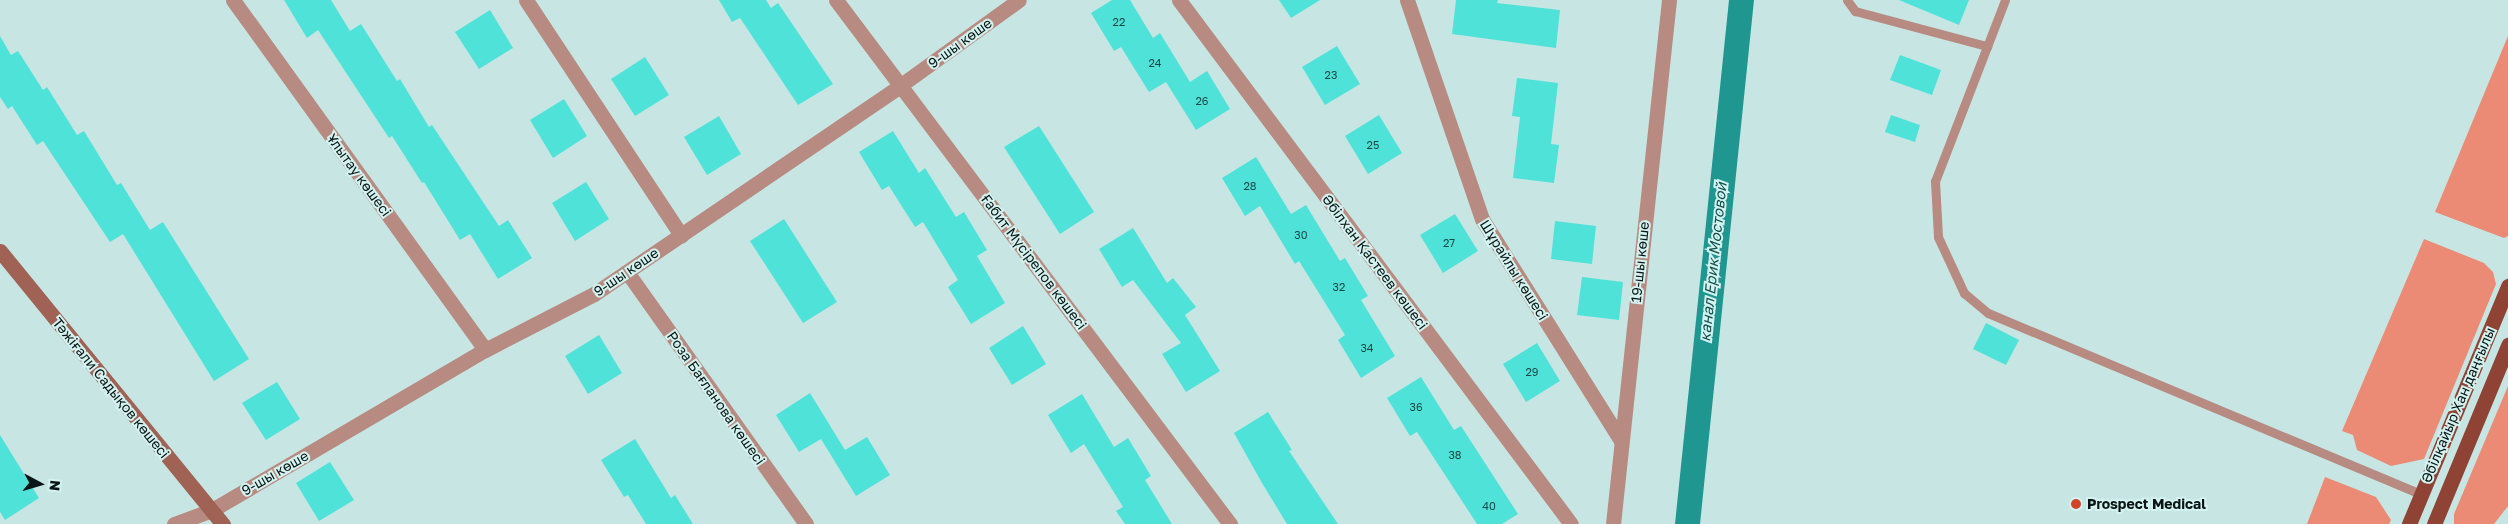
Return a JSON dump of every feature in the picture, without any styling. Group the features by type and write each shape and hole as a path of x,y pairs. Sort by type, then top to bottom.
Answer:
{"main road":[{"name":"Әбілқайыр Хан даңғылы","path":"2409,524 2508,286"},
{"name":"Әбілқайыр Хан даңғылы","path":"2434,524 2508,346"}],"street":[{"name":"Ұлытау көшесi","path":"233,0 485,350"},
{"path":"526,0 681,235"},
{"name":"Ғабит Мүсірепов көшесi","path":"836,0 1230,524"},
{"name":"9-шы көше","path":"174,524 212,510 485,350 594,294 901,85 1019,0"},
{"name":"Әбілхан Қастеев көшесi","path":"1179,0 1571,524"},
{"name":"Шұрайлы көшесі","path":"1407,0 1482,218 1621,441"},
{"name":"19-шы көше","path":"1613,524 1669,0"},
{"name":"Тәжіғали Садықов көшесі","path":"0,251 223,524"},
{"name":"Роза Бағланова көшесi","path":"627,272 806,524"}],"lane":[{"path":"1847,0 1855,11 1987,46"},
{"path":"2005,0 1935,181 1938,237 1964,293 1988,313 2421,494"}],"shaded area":[{"path":"2508,36 2508,236 2504,238 2435,212"},
{"path":"2424,239 2484,263 2493,272 2496,284 2424,459 2391,466 2357,450 2353,435 2342,431"},
{"path":"2508,386 2508,506 2494,524 2454,524 2454,514"},
{"path":"2325,477 2376,497 2391,520 2389,524 2307,524"}],"water":[{"name":"канал Ерик Мостовой","path":"1729,0 1754,0 1700,524 1675,524"}],"building":[{"path":"284,0 331,0 350,31 361,24 397,81 400,79 429,127 432,125 499,226 508,220 532,258 498,279 470,234 460,240 424,182 422,183 392,136 389,138 318,30 307,38"},
{"path":"719,0 766,0 771,8 778,3 833,84 798,105 740,18 732,22"},
{"path":"1112,0 1130,0 1153,38 1160,33 1190,82 1207,71 1230,109 1196,130 1166,82 1149,92 1121,47 1114,51 1091,13"},
{"path":"1279,0 1320,0 1291,18"},
{"path":"1456,0 1498,0 1497,3 1560,10 1556,48 1452,34"},
{"path":"1899,0 1969,0 1959,25"},
{"path":"490,10 513,48 479,69 455,32"},
{"path":"0,36 11,55 18,51 43,90 47,87 77,135 84,131 117,185 121,183 150,230 163,222 249,359 214,381 123,234 110,242 43,141 37,145 12,106 8,109 0,97"},
{"path":"1337,46 1360,84 1325,105 1302,67"},
{"path":"1900,55 1941,70 1932,95 1890,80"},
{"path":"645,57 669,95 635,116 611,79"},
{"path":"1517,78 1558,83 1551,144 1559,145 1554,183 1513,178 1520,117 1512,116"},
{"path":"564,99 587,136 553,158 530,120"},
{"path":"1379,115 1402,153 1368,174 1345,136"},
{"path":"1891,115 1920,125 1915,142 1885,132"},
{"path":"719,116 741,154 707,175 684,137"},
{"path":"1039,126 1094,212 1060,234 1004,147"},
{"path":"893,131 919,173 925,168 956,217 964,212 987,250 977,256 1005,303 971,324 948,287 958,280 923,222 915,227 889,186 882,190 859,152"},
{"path":"1256,157 1291,214 1306,205 1340,261 1345,258 1368,296 1361,300 1395,356 1361,378 1338,340 1345,335 1299,261 1295,264 1260,206 1245,216 1222,178"},
{"path":"586,182 609,219 575,241 552,203"},
{"path":"1455,214 1478,251 1443,273 1420,235"},
{"path":"784,219 837,302 803,323 750,241"},
{"path":"1555,221 1596,226 1592,264 1551,259"},
{"path":"1133,228 1167,283 1173,278 1196,307 1185,315 1220,371 1186,392 1162,354 1181,343 1133,280 1122,287 1099,249"},
{"path":"1582,277 1623,282 1619,320 1577,315"},
{"path":"1986,323 2019,340 2006,365 1973,349"},
{"path":"1023,326 1046,364 1012,385 989,348"},
{"path":"599,335 622,373 588,394 565,356"},
{"path":"1537,343 1560,381 1526,402 1503,364"},
{"path":"1421,377 1454,430 1461,426 1518,514 1502,524 1477,524 1417,432 1410,436 1387,398"},
{"path":"277,382 300,419 266,440 242,403"},
{"path":"810,393 845,450 867,437 890,475 856,496 821,439 799,452 776,415"},
{"path":"1082,394 1114,447 1128,438 1151,476 1145,480 1172,524 1125,524 1116,511 1123,507 1084,444 1071,453 1048,415"},
{"path":"1268,412 1292,450 1289,451 1338,524 1287,524 1234,433"},
{"path":"0,435 39,498 5,520 0,512"},
{"path":"635,439 671,498 675,495 693,524 646,524 628,495 624,497 601,460"},
{"path":"330,462 354,500 319,521 296,483"}],"place":[{"name":"Prospect Medical","path":"2076,504"}]}
